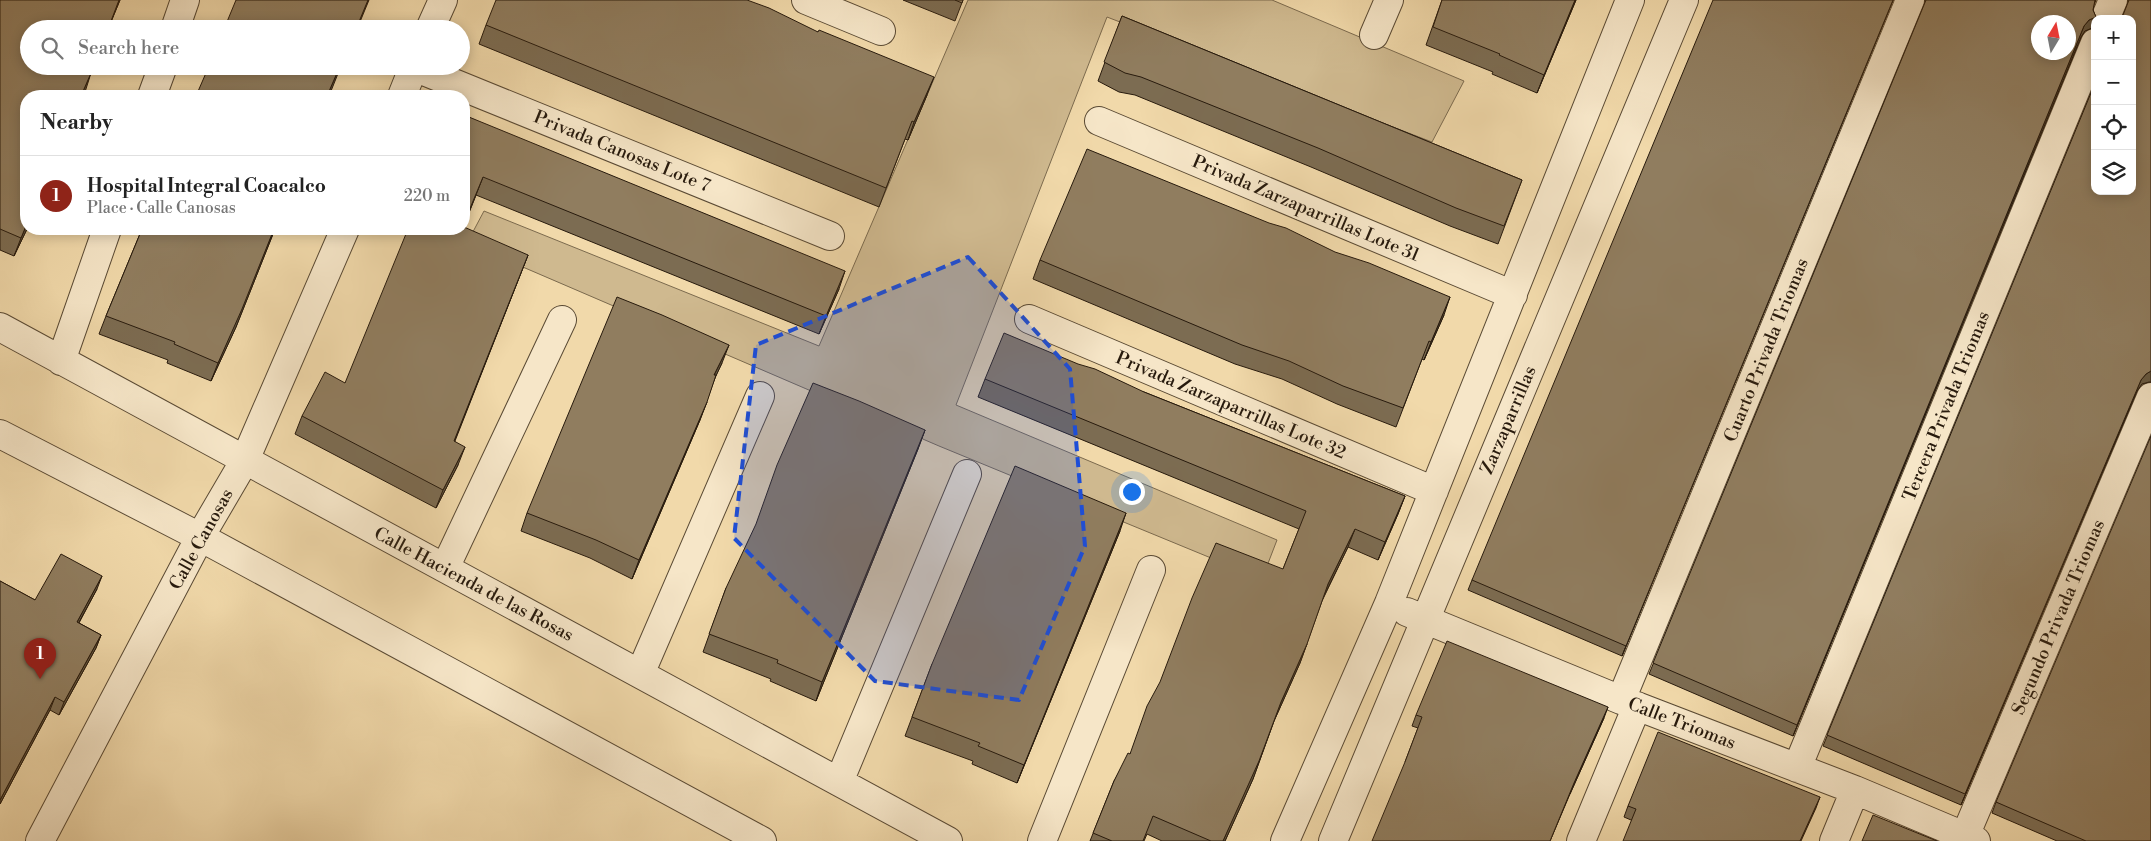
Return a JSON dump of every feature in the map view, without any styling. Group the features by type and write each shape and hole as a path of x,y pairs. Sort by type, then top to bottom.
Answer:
{"street":[{"path":"179,20 185,0"},
{"path":"434,20 443,0"},
{"path":"806,0 880,31"},
{"path":"1374,36 1389,0"},
{"path":"1286,841 1388,604 1630,0"},
{"name":"Zarzaparrillas","path":"1333,841 1684,0"},
{"name":"Cuarto Privada Triomas","path":"1581,841 1629,703 1910,0"},
{"path":"2107,15 2113,0"},
{"name":"Tercera Privada Triomas","path":"1797,768 2091,54"},
{"path":"154,90 160,75"},
{"path":"404,90 410,75"},
{"name":"Privada Canosas Lote 7","path":"436,75 830,236"},
{"name":"Privada Zarzaparrillas Lote 31","path":"1099,121 1513,295"},
{"path":"61,361 105,235"},
{"name":"Calle Canosas","path":"40,841 200,537 245,460 342,235"},
{"path":"445,568 562,320"},
{"name":"Privada Zarzaparrillas Lote 32","path":"1029,320 1434,491"},
{"name":"Calle Hacienda de las Rosas","path":"0,327 948,841"},
{"path":"640,674 760,396"},
{"name":"Segundo Privada Triomas","path":"1971,839 2151,397"},
{"path":"0,434 200,537 762,841"},
{"path":"839,782 967,474"},
{"path":"1042,841 1151,570"},
{"name":"Calle Triomas","path":"1388,604 1629,703 1855,790 1971,839"},
{"path":"1834,841 1855,790"}],"highlighted area":[{"path":"968,257 1070,369 1085,546 1019,700 875,681 734,538 756,345"}],"shaded area":[{"path":"968,0 1272,0 1464,81 1432,142 1107,17 956,405 1277,540 1262,579 939,446 467,243 484,211 819,346"}],"building":[{"path":"0,0 119,0 111,20 20,20 20,75 90,75 84,90 20,90 20,235 22,235 21,238 0,229"},
{"path":"236,0 368,0 360,20 228,20"},
{"path":"496,0 747,0 769,8 818,32 819,30 934,77 914,122 912,121 886,188 486,25"},
{"path":"1442,0 1575,0 1544,75 1500,54 1433,27"},
{"path":"1713,0 1893,0 1626,646 1472,580"},
{"path":"1926,0 2095,0 2093,10 2095,15 2091,15 2091,19 2084,26 2076,45 2076,15 2031,15 2031,60 2070,60 1797,725 1653,663"},
{"path":"2129,0 2151,0 2151,371 2141,380 1965,794 1827,735 2091,93 2091,195 2136,195 2136,15 2123,15"},
{"path":"1122,16 1522,180 1504,226 1456,208 1318,148 1141,77 1125,73 1104,62"},
{"path":"205,75 336,75 330,90 199,90"},
{"path":"470,117 845,271 826,316 483,177 470,208"},
{"path":"1087,149 1269,223 1286,228 1335,252 1369,263 1450,297 1431,342 1429,341 1403,408 1343,386 1289,361 1242,345 1040,260"},
{"path":"470,230 528,255 454,441 465,447 443,490 302,416 325,372 345,383 406,235 470,235"},
{"path":"140,235 272,235 218,363 174,344 175,342 106,316"},
{"path":"617,297 729,345 714,375 716,375 707,402 639,560 596,540 527,513"},
{"path":"1004,333 1078,364 1095,369 1144,392 1405,496 1385,542 1355,529 1328,584 1307,644 1281,702 1259,761 1223,841 1211,841 1153,816 1143,841 1112,841 1093,833 1114,781 1128,753 1130,754 1147,706 1160,682 1192,598 1216,543 1283,569 1306,511 985,379"},
{"path":"813,383 925,430 822,682 777,663 778,660 709,634 726,588 756,524 777,465"},
{"path":"2151,436 2151,841 2086,841 1996,802"},
{"path":"1015,466 1126,513 1024,765 978,746 980,743 912,717 932,664"},
{"path":"61,554 102,576 77,622 101,635 64,702 55,697 0,800 0,581 35,600"},
{"path":"1447,641 1608,707 1550,841 1372,841 1422,717 1416,715"},
{"path":"1658,732 1820,797 1800,841 1623,841 1636,809 1628,806"},
{"path":"1873,815 1937,841 1862,841"}],"place":[{"name":"Hospital Integral Coacalco","path":"40,679"}]}
